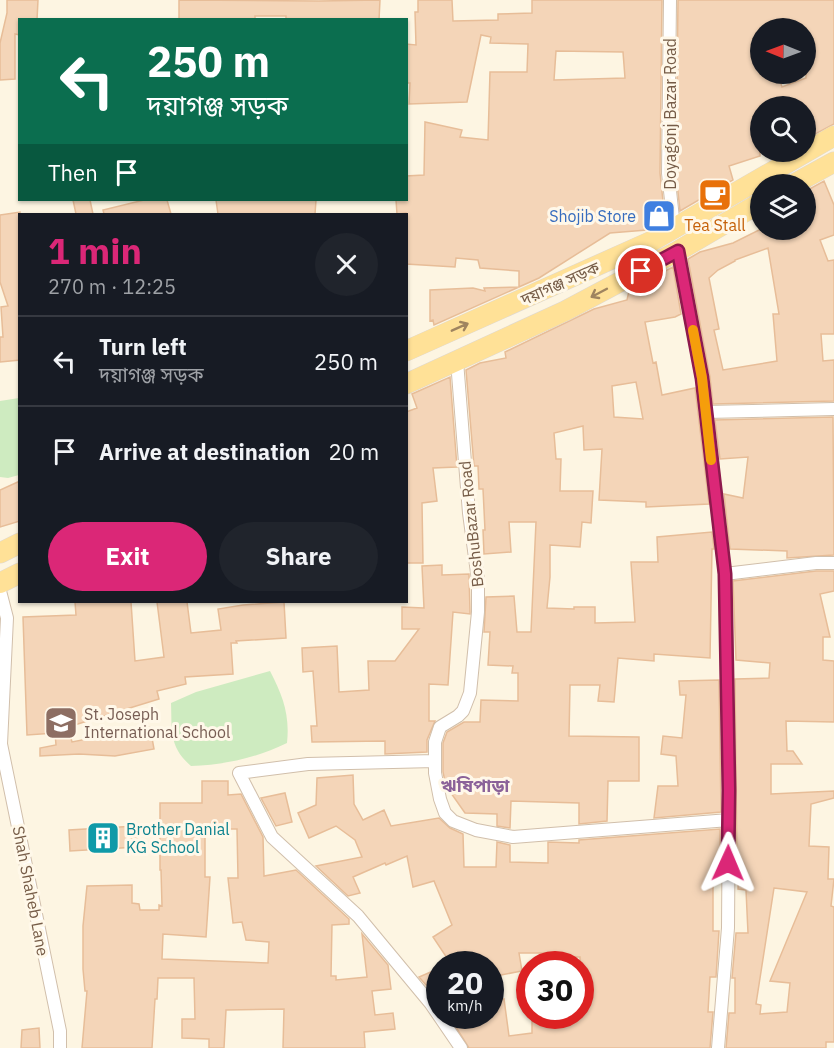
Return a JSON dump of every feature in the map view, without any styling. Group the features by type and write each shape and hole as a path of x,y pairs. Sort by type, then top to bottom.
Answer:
{"main road":[{"name":"দয়াগঞ্জ সড়ক","path":"408,350 652,241 834,136"},
{"path":"812,174 834,162"},
{"name":"দয়াগঞ্জ সড়ক","path":"408,383 565,311 678,251 750,209"},
{"path":"0,553 18,544"},
{"path":"0,583 18,574"}],"street":[{"name":"Doyagonj Bazar Road","path":"670,0 668,173 674,227"},
{"path":"678,251 702,378 725,574 729,820 728,928 718,1048"},
{"name":"BoshuBazar Road","path":"457,361 469,513 478,580 470,693 458,716 440,727 435,742 436,785 445,813 453,821 476,830 513,837 729,820"},
{"path":"706,412 834,410"},
{"path":"725,574 816,563 834,563"},
{"name":"Shah Shaheb Lane","path":"0,591 7,618 1,744 60,1031 60,1048"},
{"path":"435,761 308,764 239,774 272,837 358,916 431,1004 461,1048"}],"green space":[{"path":"18,398 18,475 8,478 0,477 0,401"},
{"path":"270,671 284,706 287,743 240,760 191,766 175,745 171,703 196,692"}],"building":[{"path":"7,0 38,0 37,18 18,18 18,35 15,34 15,79 0,80 0,43 7,13"},
{"path":"179,0 380,0 379,18 255,16 255,18 179,18"},
{"path":"418,0 452,0 453,21 498,20 498,14 532,13 532,0 662,0 660,173 665,220 647,230 610,233 539,278 519,287 519,271 480,268 478,260 456,258 455,267 408,264 408,213 397,213 396,201 408,201 408,176 424,175 425,122 462,130 460,137 488,140 490,72 527,72 528,44 490,43 491,37 481,35 467,102 409,104 408,44 416,45 415,12 418,12","holes":["556,51 623,52 625,78 554,80"]},
{"path":"678,0 834,0 834,124 816,134 816,96 750,96 750,159 729,166 733,180 680,211 676,173"},
{"path":"824,181 834,205 834,235 820,240 828,261 834,260 834,334 821,334 823,361 834,360 834,401 713,404 688,259 700,252 733,243 750,234 750,240 816,240 816,185","holes":["768,248 779,314 773,314 777,361 723,370 714,330 719,329 709,278 735,260"]},
{"path":"73,201 90,201 93,213 76,213"},
{"path":"140,201 167,201 171,213 104,213 103,210"},
{"path":"216,201 316,201 315,213 218,213"},
{"path":"20,212 18,213 18,360 0,362 0,337 3,337 1,307 8,306 0,282 0,215"},
{"path":"673,267 681,314 645,322 662,395 695,388 709,504 646,507 646,502 599,500 602,449 584,450 583,426 554,433 556,459 561,459 560,491 593,491 591,523 582,522 580,547 550,545 547,608 595,607 595,623 635,622 631,562 658,562 657,537 712,532 714,549 712,549 710,658 654,654 654,661 618,658 614,702 598,701 600,685 570,685 569,736 639,737 639,781 608,781 607,821 579,824 579,803 511,801 510,828 497,826 497,814 465,813 446,786 443,772 443,743 447,732 464,722 480,722 481,700 518,701 518,673 512,673 513,666 488,665 490,632 484,632 486,597 514,596 517,632 531,632 536,522 509,522 511,552 484,554 483,489 479,489 478,466 474,466 466,370 480,363 506,358 505,352 594,309 627,300 629,291 645,285 644,282","holes":["636,382 643,419 614,417 612,386"]},
{"path":"519,287 434,325 433,320 430,321 430,290 473,288 485,291 484,288"},
{"path":"450,377 457,467 433,468 437,501 422,503 423,563 408,563 408,411 417,408 412,394"},
{"path":"833,417 834,555 787,558 787,551 730,549 724,494 743,498 748,457 720,459 715,420"},
{"path":"18,482 18,522 0,527 0,490"},
{"path":"442,565 442,575 469,574 470,614 453,612 448,685 429,684 429,721 435,721 427,740 427,752 385,754 385,741 312,742 311,726 317,726 313,671 303,672 302,648 337,646 339,692 369,690 368,661 395,661 419,629 402,629 402,607 424,608 422,566"},
{"path":"834,571 834,591 820,594 830,637 823,637 823,660 834,661 834,722 786,721 787,751 793,751 802,764 771,764 771,794 834,791 834,798 811,804 809,846 829,847 828,879 834,879 831,906 834,907 834,1042 826,1042 826,1048 726,1048 729,1013 735,1013 735,978 732,978 736,933 748,933 746,890 738,889 739,870 737,870 735,679 769,678 770,663 736,660 733,581","holes":["774,888 807,892 770,981 790,983 787,1012 760,1014 761,1005 756,1004"]},
{"path":"75,603 131,603 135,661 164,657 157,603 187,603 191,633 221,630 218,609 284,603 286,638 231,643 233,674 185,677 186,684 157,691 159,699 68,727 72,742 150,727 154,749 115,756 79,754 40,756 40,748 56,745 55,733 27,735 23,617 76,615"},
{"path":"719,680 721,812 654,818 658,786 678,786 676,756 661,754 663,736 682,738 686,695 680,695 679,681"},
{"path":"353,775 354,804 363,820 384,810 391,826 439,818 450,828 463,834 464,867 496,867 497,842 510,845 510,862 548,863 548,842 579,843 579,840 720,829 720,871 713,871 713,931 719,931 716,977 710,977 708,1012 713,1012 710,1048 469,1048 457,1029 504,1029 504,999 509,1036 532,1033 532,1029 594,1029 594,951 516,951 516,972 504,974 504,951 442,951 433,937 452,925 434,881 413,887 407,856 353,877 360,893 348,896 316,866 362,857 355,840 336,826 309,838 298,813 316,805 317,778"},
{"path":"202,781 228,781 228,795 241,794 263,837 264,876 296,870 349,919 349,924 332,925 331,976 336,976 336,980 367,977 362,934 388,965 391,989 372,991 375,1015 393,1013 395,1029 364,1032 365,1048 283,1048 284,1009 226,1010 224,1048 209,1048 209,1039 182,1038 182,1019 195,1019 194,978 158,978 152,1048 82,1048 87,991 85,991 83,969 83,926 87,886 132,885 132,903 139,904 140,910 159,910 159,905 162,906 160,803 202,803","holes":["205,829 237,829 238,878 228,878 233,923 242,922 246,940 269,942 268,963 162,959 163,934 206,937 210,877 205,877"]},
{"path":"285,793 292,822 276,826 261,798"},
{"name":"Brother Danial KG School","path":"136,826 137,847 70,851 69,830"},
{"path":"426,974 426,985 419,977"},
{"path":"39,1028 40,1048 21,1048 22,1030"}],"slow traffic":[{"path":"693,330 702,378 711,460"}],"place":[{"name":"Tea Stall","path":"715,195"},
{"name":"Shojib Store","path":"659,216"},
{"name":"St. Joseph International School","path":"61,723"},
{"name":"Brother Danial KG School","path":"103,838"}],"district":[{"name":"ঋষিপাড়া","path":"475,785"}],"route":[{"path":"641,271 678,251 702,378 725,574 728,863"}]}
